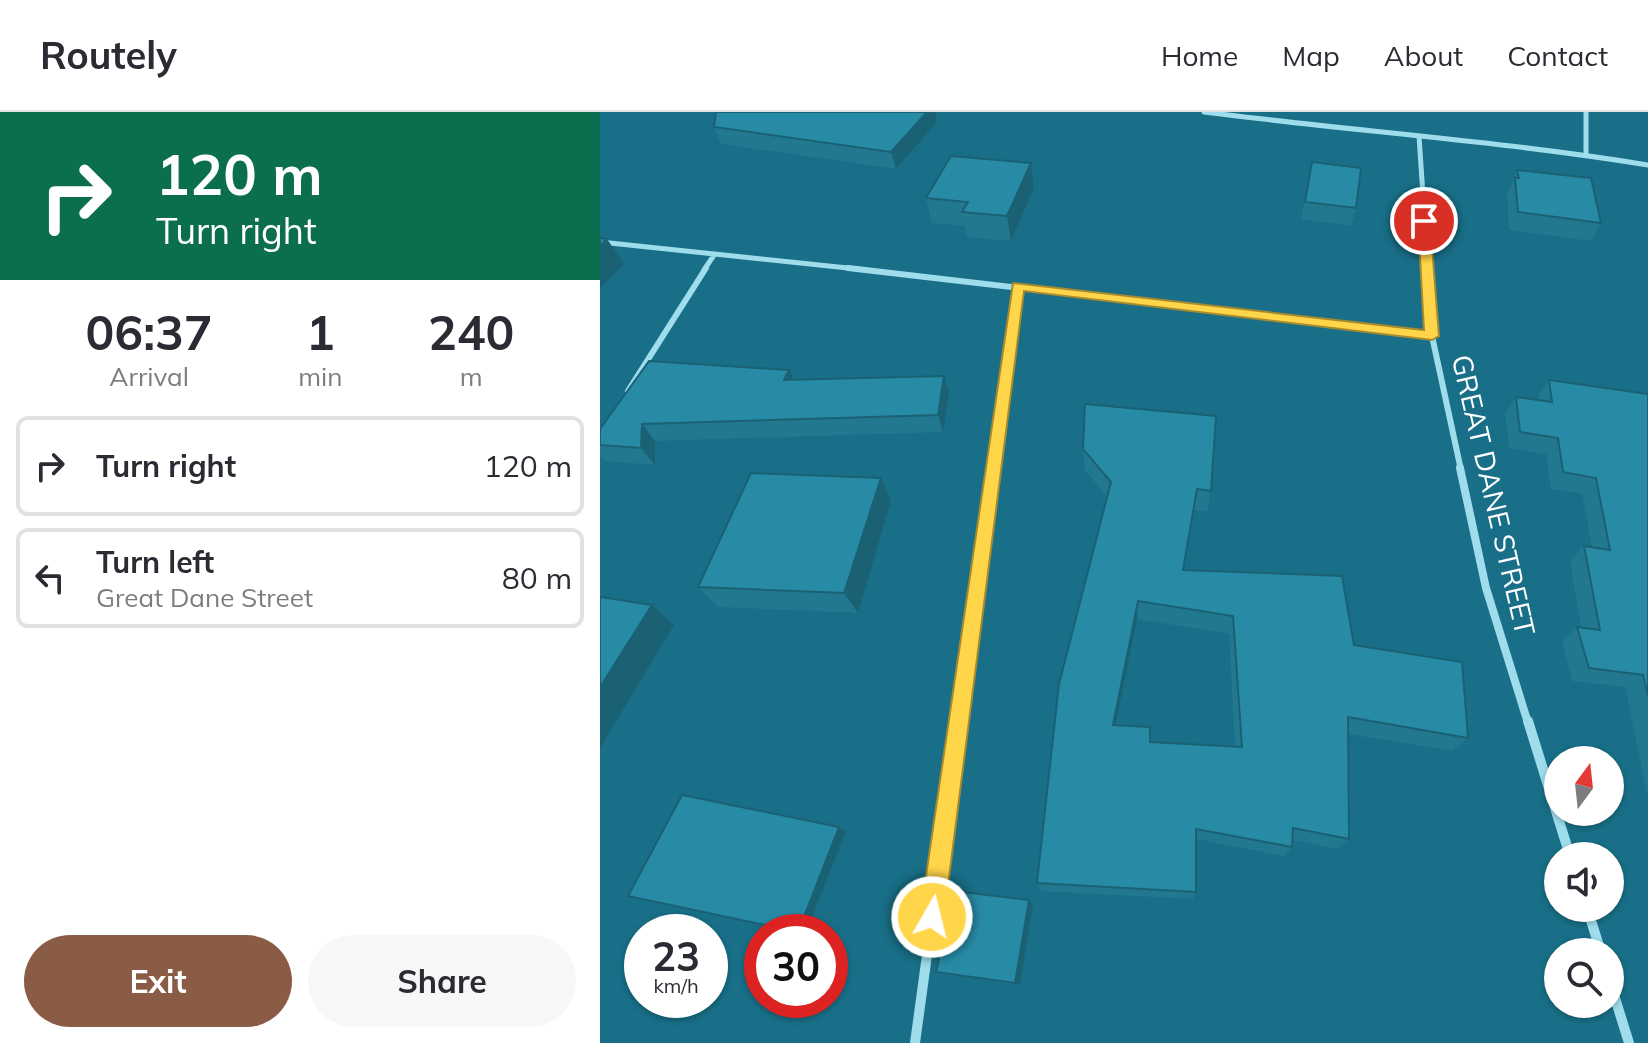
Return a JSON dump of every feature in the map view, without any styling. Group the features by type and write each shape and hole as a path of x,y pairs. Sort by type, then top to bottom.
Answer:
{"street":[{"path":"1204,112 1342,130 1586,155 1648,165"},
{"path":"1586,112 1586,155"},
{"name":"GREAT DANE STREET","path":"1419,136 1432,336 1486,588 1566,842"},
{"path":"600,242 1018,286 1432,336"},
{"path":"624,397 714,255"},
{"path":"915,1043 1018,286"},
{"path":"1621,1018 1629,1043"}],"building":[{"path":"716,112 927,112 891,152 714,127"},
{"path":"951,156 1031,163 1007,216 962,212 968,202 926,198"},
{"path":"1312,162 1361,168 1356,208 1305,202"},
{"path":"1517,170 1591,178 1601,223 1518,212"},
{"path":"649,361 789,370 784,380 944,376 938,415 642,424 641,448 600,445 600,429"},
{"path":"1549,380 1648,394 1648,695 1643,675 1589,668 1577,627 1600,630 1584,546 1610,550 1596,478 1563,472 1558,438 1520,432 1516,397 1552,402"},
{"path":"1085,404 1216,416 1211,491 1197,489 1183,570 1342,576 1354,645 1462,662 1468,738 1348,717 1349,839 1293,828 1292,847 1196,829 1196,892 1037,883 1059,684 1111,482 1083,449","holes":["1138,601 1233,616 1242,747 1150,742 1150,727 1113,725"]},
{"path":"751,473 881,478 844,593 698,587"},
{"path":"600,597 652,605 600,687"},
{"path":"682,795 839,827 805,914 744,914 744,921 728,917 728,914 713,914 628,896"},
{"path":"954,891 1029,900 1015,983 936,972"}],"route":[{"path":"932,917 1018,286 1432,336 1424,221"}]}
